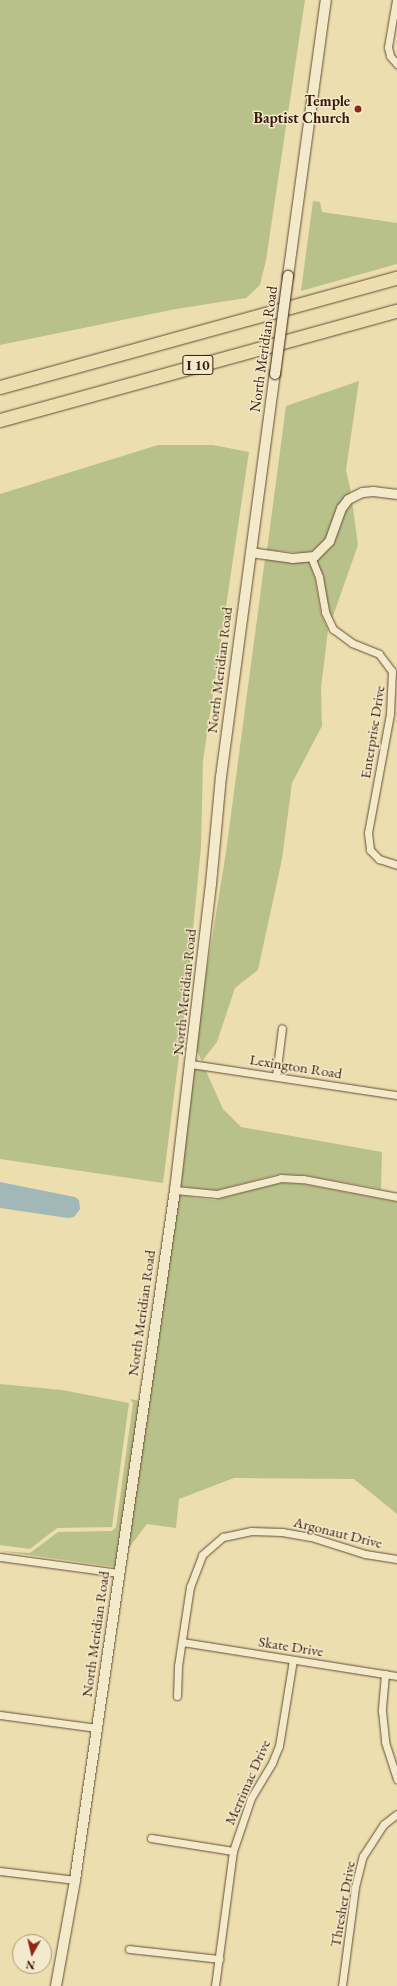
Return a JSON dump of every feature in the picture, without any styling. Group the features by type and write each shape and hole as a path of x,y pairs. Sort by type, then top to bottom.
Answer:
{"highway":[{"name":"I 10","path":"0,387 397,278"},
{"name":"I 10","path":"0,420 397,311"}],"main road":[{"name":"North Meridian Road","path":"56,1986 75,1880 174,1190 191,1064 221,777 250,552 326,0"}],"street":[{"path":"396,0 388,47 390,56 397,64"},
{"path":"250,552 292,558 312,557 329,541 341,508 348,499 362,492 373,491 397,494"},
{"name":"Enterprise Drive","path":"312,557 319,576 325,612 333,629 352,643 379,654 392,671 390,714 368,833 370,850 379,858 397,865"},
{"path":"276,1076 282,1028"},
{"name":"Lexington Road","path":"191,1064 397,1095"},
{"path":"174,1190 217,1194 281,1178 303,1179 397,1197"},
{"name":"Argonaut Drive","path":"177,1696 182,1642 193,1578 202,1555 223,1537 251,1531 282,1532 311,1537 365,1554 397,1559"},
{"path":"0,1557 118,1573"},
{"name":"Skate Drive","path":"182,1642 397,1676"},
{"name":"Merrimac Drive","path":"215,1986 233,1851 251,1798 272,1763 279,1746 293,1660"},
{"path":"385,1674 382,1711 385,1742 397,1779"},
{"path":"0,1715 97,1728"},
{"name":"Thresher Drive","path":"342,1986 355,1887 361,1862 368,1845 384,1824 397,1814"},
{"path":"150,1838 233,1851"},
{"path":"0,1870 75,1880"},
{"path":"129,1950 219,1959"}],"green space":[{"path":"0,0 305,0 266,260 260,285 246,298 176,309 0,345"},
{"path":"313,201 320,202 322,212 397,223 397,264 301,291"},
{"path":"359,381 346,470 351,492 347,495 326,538 316,549 306,553 267,550 286,406"},
{"path":"158,445 213,445 249,452 203,761 201,847 187,992 163,1183 0,1159 0,494"},
{"path":"352,501 358,545 332,619 317,559 333,543 345,510"},
{"path":"265,559 309,562 315,578 321,614 328,630 321,688 322,726 292,783 282,859 258,970 235,988 217,1042 202,1061 196,1050 200,1012 226,852"},
{"path":"194,1069 206,1071 223,1109 241,1127 382,1152 381,1189 304,1175 280,1174 217,1190 179,1186"},
{"path":"281,1183 302,1184 397,1202 397,1514 354,1479 234,1478 179,1499 176,1528 147,1524 125,1553 178,1195 214,1200"},
{"path":"0,1384 62,1390 129,1403 112,1527 57,1528 30,1549 0,1545"},
{"path":"130,1399 140,1401 115,1567 0,1551 30,1553 58,1532 112,1531 116,1527 133,1403"}],"water":[{"path":"0,1182 75,1197 79,1200 80,1209 74,1217 68,1218 0,1208"}],"place":[{"name":"Temple Baptist Church","path":"358,109"}]}
